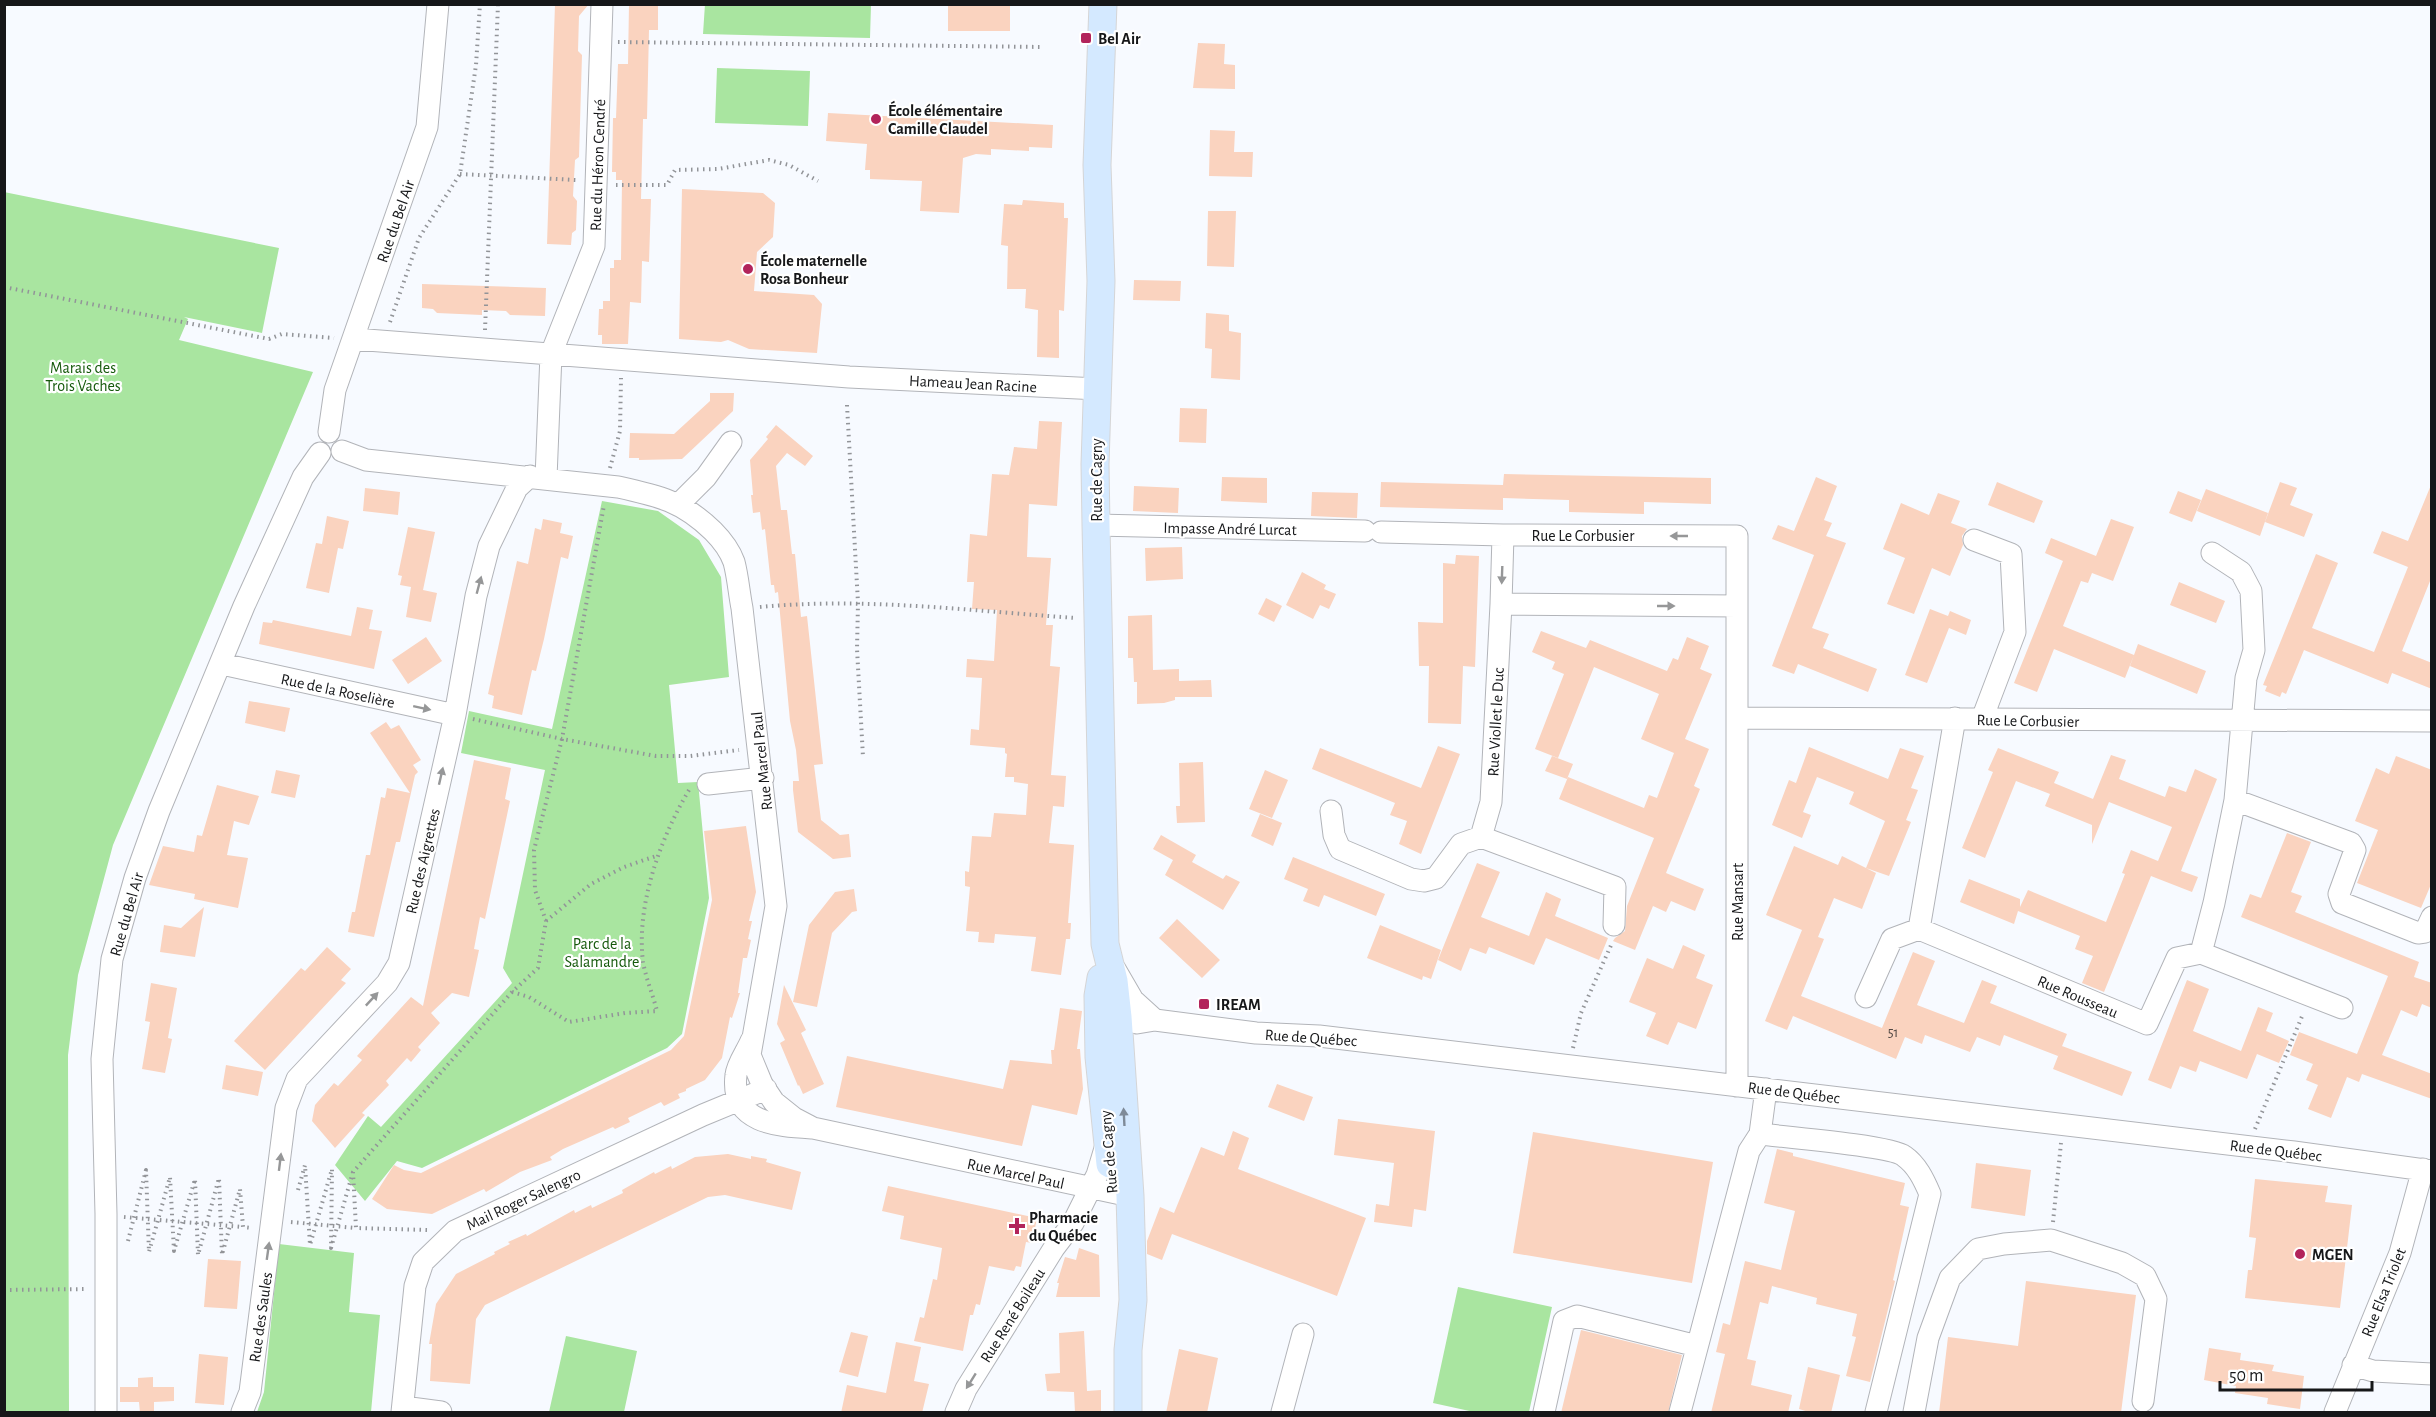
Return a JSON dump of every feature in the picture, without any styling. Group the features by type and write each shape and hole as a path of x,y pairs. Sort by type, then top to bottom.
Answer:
{"main road":[{"name":"Rue de Cagny","path":"1103,4 1097,165 1101,281 1095,464 1105,944 1132,1024 1111,1193"},
{"name":"Rue de Cagny","path":"1108,956 1099,981 1100,1058 1119,1306 1128,1350 1128,1413"}],"street":[{"name":"Rue du Bel Air","path":"329,432 335,390 427,127 438,4"},
{"name":"Rue du Héron Cendré","path":"538,477 551,354 594,246 602,4"},
{"path":"354,339 551,354"},
{"name":"Hameau Jean Racine","path":"551,354 849,377 1098,389"},
{"path":"325,433 338,434 341,438 342,451 331,458 320,453 318,440 325,433"},
{"path":"679,504 706,477 731,442"},
{"name":"Rue Marcel Paul","path":"342,451 366,460 608,485 656,495 696,514 720,538 733,561 742,608 776,906 750,1054 774,1102 794,1118 813,1128"},
{"name":"Rue du Bel Air","path":"106,1413 102,1059 112,959 135,878 159,811 222,664 244,606 303,477 320,453"},
{"name":"Rue des Aigrettes","path":"278,1224 286,1108 297,1079 387,983 399,963 455,715 476,596 489,546 517,488 538,477"},
{"name":"Impasse André Lurcat","path":"1096,525 1373,531"},
{"name":"Rue Le Corbusier","path":"1373,531 1503,535 1737,536 1737,718 2242,722 2432,721"},
{"path":"1503,535 1501,604 1737,606"},
{"path":"1974,540 2011,554 2015,632 1982,719"},
{"path":"2212,553 2241,572 2251,591 2254,650 2246,678 2235,800 2214,903 2201,953 2342,1008"},
{"name":"Rue Viollet le Duc","path":"1481,837 1491,802 1501,604"},
{"name":"Rue de la Roselière","path":"222,664 455,715"},
{"name":"Rue Mansart","path":"1737,718 1737,1086"},
{"path":"1866,997 1892,939 1919,929 1955,718"},
{"path":"701,783 763,778"},
{"path":"2235,800 2351,843 2355,850 2339,894 2342,903 2418,933 2425,932 2432,917"},
{"path":"1331,811 1334,835 1340,849 1411,879 1424,881 1436,878 1461,844 1481,837 1615,887 1614,925"},
{"name":"Rue Rousseau","path":"1919,929 2147,1024 2176,957 2201,953"},
{"path":"1100,1058 1132,1024 1133,1000 1108,956"},
{"path":"1098,996 1108,1009 1132,1024"},
{"name":"Rue de Québec","path":"1132,1024 1319,1036 2248,1146 2427,1170"},
{"name":"Rue Marcel Paul","path":"752,1040 736,1073 736,1092 747,1113 762,1122 784,1127 813,1128 1111,1193"},
{"name":"Mail Roger Salengro","path":"402,1410 415,1286 423,1262 455,1231 703,1115 766,1089"},
{"path":"1680,1413 1749,1151 1760,1134 1766,1089"},
{"path":"1760,1134 1883,1150 1903,1155 1921,1174 1930,1194 1876,1413"},
{"name":"Rue Elsa Triolet","path":"2335,1413 2400,1253 2427,1170"},
{"name":"Rue René Boileau","path":"956,1413 966,1389 1054,1248 1073,1223 1111,1193"},
{"name":"Rue des Saules","path":"243,1413 250,1392 278,1224"},
{"path":"1914,1413 1928,1338 1950,1278 1978,1249 2051,1240 2122,1263 2145,1276 2156,1299 2143,1401"},
{"path":"1544,1413 1564,1321 1577,1316 1697,1346"},
{"path":"1282,1413 1303,1334"},
{"path":"2353,1365 2373,1371 2432,1374"},
{"path":"402,1410 441,1413"}],"path":[{"path":"383,341 419,238 460,174 476,65 480,4"},
{"path":"484,349 498,4"},
{"path":"601,42 1043,47"},
{"path":"460,174 597,181 622,186 667,185 675,170 718,169 769,160 789,165 818,181"},
{"path":"4,287 269,339 282,334 354,339"},
{"path":"334,1226 353,1172 512,992 538,968 546,921 535,890 534,850 562,739 610,467 620,431 621,359"},
{"path":"847,405 864,757"},
{"path":"742,608 796,603 858,603 1098,620"},
{"path":"455,715 562,739 656,756 759,748"},
{"path":"705,763 710,753"},
{"path":"512,992 529,997 569,1022 625,1013 657,1011 643,963 643,930 657,856 701,783"},
{"path":"546,921 591,884 624,867 657,856"},
{"path":"1576,1066 1572,1044 1581,1013 1612,942 1614,925"},
{"path":"2248,1146 2310,996"},
{"path":"2051,1240 2063,1124"},
{"path":"295,1199 305,1165 310,1245 332,1169 334,1226"},
{"path":"124,1239 126,1250 146,1170 149,1252 170,1177 174,1251 195,1179 198,1254 219,1178 222,1255 240,1189 243,1227"},
{"path":"353,1172 356,1228"},
{"path":"278,1224 292,1210"},
{"path":"122,1228 121,1216 243,1227 315,1224 356,1228 455,1231"},
{"path":"4,1290 106,1289"}],"green space":[{"path":"705,4 871,5 870,38 703,34"},
{"path":"717,68 810,71 808,126 715,123"},
{"name":"Marais des Trois Vaches","path":"4,192 279,248 262,333 184,317 188,319 179,340 313,372 113,845 78,975 68,1055 69,1412 5,1412"},
{"name":"Parc de la Salamandre","path":"602,501 658,511 699,540 721,577 729,677 669,685 678,783 698,782 709,898 682,1034 667,1048 422,1168 397,1161 365,1201 335,1165 368,1116 381,1127 512,983 503,968 545,770 461,753 469,711 552,729"},
{"path":"279,1244 354,1253 349,1312 380,1315 371,1412 257,1412 264,1392"},
{"path":"1458,1287 1552,1307 1529,1412 1474,1412 1433,1403"},
{"path":"566,1336 637,1351 624,1412 549,1412"}],"building":[{"path":"555,4 589,4 579,16 578,51 582,55 579,157 575,160 573,196 577,201 576,230 572,233 571,245 547,244"},
{"path":"629,4 658,4 658,30 649,30 647,119 643,119 641,199 651,199 649,262 642,261 641,303 630,302 628,344 602,344 602,335 598,335 599,309 603,309 603,301 610,301 610,268 614,268 614,260 621,260 622,180 616,180 616,172 612,172 613,118 616,118 618,64 628,64"},
{"path":"948,4 1010,4 1010,31 948,31"},
{"path":"1198,43 1225,44 1224,64 1235,65 1235,89 1193,88"},
{"path":"828,113 1053,125 1052,148 1029,147 1029,151 991,149 991,155 976,154 963,158 959,213 920,211 922,181 870,179 870,170 865,170 867,144 826,141"},
{"path":"1210,130 1235,131 1234,152 1253,152 1252,177 1209,176"},
{"name":"École maternelle Rosa Bonheur","path":"682,189 763,193 775,203 773,237 757,252 754,291 814,295 822,304 817,353 749,349 728,340 721,342 679,339"},
{"path":"1023,200 1064,203 1064,218 1068,218 1064,311 1059,310 1059,358 1037,357 1038,310 1025,308 1026,289 1007,289 1008,246 1001,245 1004,204 1022,205"},
{"path":"1208,211 1236,211 1234,267 1207,266"},
{"path":"1134,280 1181,281 1180,301 1133,300"},
{"path":"422,284 546,288 545,316 510,315 506,311 482,310 482,315 437,313 433,309 422,308"},
{"path":"1206,313 1229,315 1229,331 1241,333 1240,380 1211,378 1212,349 1205,348"},
{"path":"710,393 734,393 733,411 682,459 639,460 639,458 629,458 630,433 674,434 710,401"},
{"path":"1180,408 1207,409 1206,443 1179,442"},
{"path":"1039,421 1062,422 1057,506 1029,504 1027,557 1051,558 1046,625 1053,625 1050,666 1060,667 1051,775 1066,776 1064,807 1053,806 1049,843 1074,845 1068,923 1071,923 1070,939 1066,939 1061,975 1031,971 1036,937 995,934 994,943 978,942 979,932 966,931 970,887 965,886 965,871 969,872 972,836 991,837 994,813 1026,815 1028,784 1014,782 1014,777 1005,777 1007,754 1005,748 970,745 971,729 979,730 982,678 966,677 967,659 994,661 997,610 972,609 974,582 967,582 970,534 987,536 992,474 1009,475 1014,447 1037,449"},
{"path":"776,425 813,456 805,466 787,453 776,466 781,510 787,510 792,554 795,554 801,617 807,616 823,764 814,765 821,820 840,835 849,834 851,857 833,859 798,832 793,781 799,781 790,721 778,592 775,593 774,585 771,585 765,529 762,530 760,512 753,513 751,495 753,495 750,460 768,439 766,437"},
{"path":"1504,474 1711,478 1711,504 1644,502 1644,514 1569,512 1569,500 1503,498 1503,510 1380,507 1381,482 1503,485"},
{"path":"1222,477 1267,478 1267,503 1221,501"},
{"path":"1816,477 1837,486 1824,520 1832,523 1826,536 1846,543 1812,628 1829,634 1823,648 1877,669 1868,692 1798,664 1794,674 1772,666 1814,555 1772,539 1778,525 1794,531"},
{"path":"1997,482 2043,501 2034,523 1988,505"},
{"path":"2280,482 2297,488 2290,505 2313,514 2304,537 2265,522"},
{"path":"2431,485 2432,576 2402,651 2432,663 2432,689 2392,673 2388,684 2304,650 2286,694 2282,692 2280,697 2265,691 2267,686 2263,685 2316,554 2338,563 2312,628 2374,652 2408,567 2373,553 2382,531 2408,541"},
{"path":"1134,486 1179,488 1178,513 1133,511"},
{"path":"365,488 400,492 398,515 363,511"},
{"path":"2206,489 2268,513 2260,536 2197,511"},
{"path":"2178,491 2201,500 2192,522 2169,513"},
{"path":"1312,492 1358,493 1357,518 1311,516"},
{"path":"1938,493 1960,501 1951,523 1967,529 1962,536 1963,545 1950,576 1932,568 1914,614 1887,604 1905,558 1883,549 1901,503 1929,515"},
{"path":"327,516 349,521 343,549 338,548 329,593 306,588 316,543 322,544"},
{"path":"543,519 562,523 560,533 573,536 568,559 561,557 544,639 536,671 532,670 522,715 492,708 494,696 488,694 517,561 528,564 535,528 541,530"},
{"path":"2111,519 2134,527 2113,581 2092,573 2088,583 2081,581 2063,626 2134,655 2125,678 2054,649 2037,692 2014,683 2063,561 2045,553 2051,538 2096,556"},
{"path":"408,527 435,532 423,590 437,593 431,622 406,617 411,587 400,585 402,576 398,575"},
{"path":"1182,547 1183,579 1146,581 1145,548"},
{"path":"1456,555 1479,556 1475,667 1463,666 1461,724 1428,723 1429,666 1419,666 1418,622 1443,623 1443,563 1455,564"},
{"path":"1302,572 1326,585 1324,589 1336,594 1329,609 1320,605 1313,619 1286,605"},
{"path":"2179,582 2225,601 2216,623 2170,605"},
{"path":"1266,598 1282,606 1274,622 1258,614"},
{"path":"357,607 373,610 369,629 382,631 374,669 259,644 263,622 272,623 273,620 351,636"},
{"path":"1930,609 1948,616 1950,611 1971,620 1966,635 1949,628 1927,683 1905,675"},
{"path":"1152,615 1153,670 1179,669 1179,681 1211,680 1212,697 1175,697 1175,700 1164,703 1137,704 1137,682 1134,682 1133,658 1128,658 1128,616"},
{"path":"1541,631 1586,648 1590,640 1667,671 1673,658 1678,660 1687,637 1709,646 1700,669 1712,674 1685,739 1709,749 1694,786 1700,789 1666,873 1704,889 1695,911 1671,901 1666,912 1653,906 1635,950 1613,941 1625,931 1627,906 1654,838 1559,799 1568,777 1644,808 1649,795 1657,798 1674,753 1641,739 1659,694 1594,667 1558,758 1535,749 1564,674 1552,669 1555,662 1532,652"},
{"path":"426,637 442,661 408,684 392,660"},
{"path":"2138,644 2206,671 2197,694 2130,666"},
{"path":"249,701 290,708 285,732 245,723"},
{"path":"386,722 391,729 399,725 421,760 413,765 418,772 415,775 400,842 396,842 374,937 348,932 352,912 355,912 366,855 370,855 381,797 385,798 387,788 410,793 370,733"},
{"path":"1438,746 1460,754 1421,854 1399,844 1407,821 1390,815 1395,803 1312,769 1320,748 1421,788"},
{"path":"1809,747 1888,779 1900,748 1924,756 1911,788 1918,790 1906,820 1911,822 1889,876 1866,868 1885,821 1849,804 1854,792 1817,777 1803,812 1811,815 1802,838 1772,825 1789,780 1796,783"},
{"path":"1998,748 2059,772 2054,783 2093,799 2111,755 2126,760 2119,779 2165,797 2169,786 2186,792 2195,769 2217,779 2181,871 2198,877 2192,892 2151,876 2104,992 2082,983 2093,956 2075,949 2080,936 2018,911 2014,924 1960,902 1969,879 2020,899 2020,907 2028,890 2106,922 2125,874 2122,873 2131,850 2158,861 2172,827 2109,802 2092,844 2092,825 2045,806 2050,794 2016,781 1985,858 1962,848 1993,772 1988,770"},
{"path":"1552,756 1573,764 1567,779 1545,771"},
{"path":"2396,756 2432,770 2432,882 2421,908 2357,883 2378,830 2355,821 2376,768 2389,774"},
{"path":"474,760 511,768 505,799 510,801 485,919 480,917 474,949 479,950 469,997 452,993 431,1013 440,1023 418,1047 421,1050 411,1062 407,1058 386,1081 389,1085 362,1113 365,1115 335,1148 312,1121 315,1105 334,1083 338,1086 362,1060 357,1056 411,997 423,1006"},
{"path":"1203,762 1205,822 1177,823 1176,806 1180,806 1179,763"},
{"path":"276,770 300,775 295,798 271,793"},
{"path":"1265,770 1288,780 1272,818 1249,809"},
{"path":"217,785 259,796 249,825 234,821 227,855 248,858 238,908 194,899 195,894 149,885 163,846 194,852 197,835 202,836"},
{"path":"1260,814 1282,823 1273,846 1251,836"},
{"path":"746,826 756,892 749,921 752,921 748,939 751,940 747,958 743,958 738,993 740,993 732,1018 730,1017 722,1058 705,1080 678,1094 680,1098 664,1106 661,1102 628,1118 630,1122 563,1149 550,1157 552,1160 520,1172 486,1192 484,1189 432,1214 387,1209 372,1199 394,1165 404,1170 421,1173 671,1050 684,1036 712,900 704,831"},
{"path":"2287,833 2311,842 2291,892 2302,896 2295,912 2419,962 2414,977 2432,983 2432,1008 2422,1004 2417,1017 2401,1010 2382,1055 2432,1074 2432,1099 2362,1074 2359,1082 2347,1077 2331,1118 2308,1109 2318,1085 2306,1080 2313,1064 2290,1055 2299,1032 2357,1054 2388,976 2241,917 2250,894 2261,898"},
{"path":"1161,835 1196,855 1192,862 1223,879 1226,875 1240,882 1223,910 1165,875 1173,860 1153,849"},
{"path":"1794,846 1838,865 1842,856 1876,873 1862,909 1834,898 1818,937 1824,939 1801,996 1882,1028 1913,952 1935,961 1917,1005 1964,1023 1982,980 1997,986 1990,1003 2067,1034 2058,1056 2004,1035 2000,1046 1977,1037 1970,1052 1925,1035 1922,1044 1905,1037 1896,1059 1793,1016 1787,1030 1765,1021 1802,930 1766,915"},
{"path":"1293,857 1385,894 1376,916 1324,895 1319,907 1303,901 1308,889 1284,879"},
{"path":"1477,863 1500,872 1481,917 1529,936 1546,892 1561,899 1555,916 1608,938 1599,960 1546,938 1534,965 1489,947 1486,954 1470,948 1461,971 1438,960"},
{"path":"854,889 857,911 852,912 832,933 817,1007 793,1002 809,925 835,892"},
{"path":"204,907 195,957 160,952 164,925 181,928"},
{"path":"1177,919 1220,960 1202,978 1159,938"},
{"path":"1380,925 1441,950 1431,979 1423,976 1422,980 1367,958"},
{"path":"1683,945 1705,955 1696,978 1713,985 1696,1029 1678,1022 1668,1045 1646,1036 1656,1013 1629,1002 1647,958 1673,969"},
{"path":"327,947 351,969 341,980 346,983 265,1070 234,1041 301,968 305,971"},
{"path":"2187,980 2209,989 2193,1031 2241,1051 2258,1007 2273,1013 2266,1031 2289,1041 2279,1063 2257,1054 2247,1079 2200,1061 2196,1072 2180,1066 2171,1089 2148,1080"},
{"path":"151,983 177,988 168,1038 172,1039 165,1073 142,1069 150,1022 145,1021"},
{"path":"784,985 806,1030 801,1033 824,1084 803,1094 780,1043 785,1040 777,1024"},
{"path":"1060,1008 1082,1011 1077,1049 1080,1049 1083,1089 1077,1115 1032,1105 1022,1146 836,1107 847,1056 1003,1089 1010,1060 1052,1064 1051,1050 1054,1050"},
{"path":"2062,1046 2132,1072 2122,1096 2053,1069"},
{"path":"226,1065 263,1072 258,1096 222,1089"},
{"path":"1277,1084 1313,1097 1304,1121 1268,1107"},
{"path":"1338,1119 1435,1131 1426,1211 1414,1209 1412,1227 1374,1222 1376,1204 1389,1206 1394,1163 1334,1155"},
{"path":"1233,1131 1249,1138 1238,1169 1366,1218 1337,1296 1172,1234 1162,1260 1147,1254 1147,1241 1160,1207 1174,1213 1201,1147 1224,1156"},
{"path":"1533,1132 1713,1162 1692,1283 1513,1253"},
{"path":"1777,1149 1793,1153 1793,1156 1905,1183 1900,1205 1909,1207 1893,1280 1895,1281 1870,1382 1846,1376 1856,1337 1852,1336 1857,1314 1816,1304 1817,1298 1772,1286 1768,1304 1760,1302 1747,1359 1756,1361 1751,1385 1792,1395 1788,1413 1711,1413 1725,1354 1716,1352 1723,1323 1730,1325 1745,1261 1781,1270 1795,1211 1764,1203"},
{"path":"728,1154 751,1159 751,1156 767,1159 766,1162 801,1172 792,1210 725,1195 708,1197 485,1305 476,1319 470,1384 430,1381 432,1344 429,1344 436,1304 456,1274 495,1254 494,1252 510,1244 508,1242 526,1234 527,1236 574,1210 575,1213 591,1205 592,1208 623,1193 622,1190 654,1172 655,1174 671,1166 672,1169 695,1157"},
{"path":"1976,1163 2031,1170 2025,1216 1971,1208"},
{"name":"MGEN","path":"2255,1179 2328,1186 2325,1202 2352,1205 2340,1308 2245,1298 2248,1270 2252,1270 2256,1238 2249,1237"},
{"path":"888,1186 1037,1218 1032,1243 1026,1242 1021,1267 1016,1266 1014,1271 989,1266 980,1305 976,1304 973,1315 970,1315 963,1351 914,1341 920,1317 924,1318 933,1279 937,1280 942,1248 900,1239 904,1216 882,1211"},
{"path":"1079,1248 1099,1255 1100,1297 1056,1297 1059,1283 1057,1283 1065,1257 1076,1260"},
{"path":"208,1259 241,1261 237,1309 204,1307"},
{"path":"2026,1281 2136,1295 2121,1413 1939,1413 1948,1337 2018,1346"},
{"path":"1581,1330 1682,1355 1668,1413 1561,1413"},
{"path":"1084,1331 1087,1391 1101,1390 1101,1413 1075,1413 1074,1392 1047,1391 1045,1374 1060,1373 1059,1333"},
{"path":"851,1332 868,1336 858,1377 839,1372"},
{"path":"896,1342 921,1347 914,1381 929,1384 922,1413 841,1413 847,1385 886,1393"},
{"path":"2209,1348 2241,1353 2240,1360 2274,1365 2272,1371 2304,1376 2300,1409 2267,1404 2268,1398 2235,1393 2236,1386 2204,1380"},
{"path":"1179,1349 1218,1358 1207,1413 1166,1413"},
{"path":"199,1354 228,1357 224,1405 195,1403"},
{"path":"1808,1367 1840,1375 1831,1413 1812,1413 1799,1409"},
{"path":"153,1377 153,1387 174,1387 174,1401 154,1402 154,1413 140,1413 139,1402 120,1402 120,1387 138,1387 138,1378"}],"place":[{"name":"Bel Air","path":"1086,38"},
{"name":"École élémentaire Camille Claudel","path":"876,119"},
{"name":"École maternelle Rosa Bonheur","path":"748,269"},
{"name":"IREAM","path":"1204,1004"},
{"name":"Pharmacie du Québec","path":"1017,1226"},
{"name":"MGEN","path":"2300,1254"}]}
